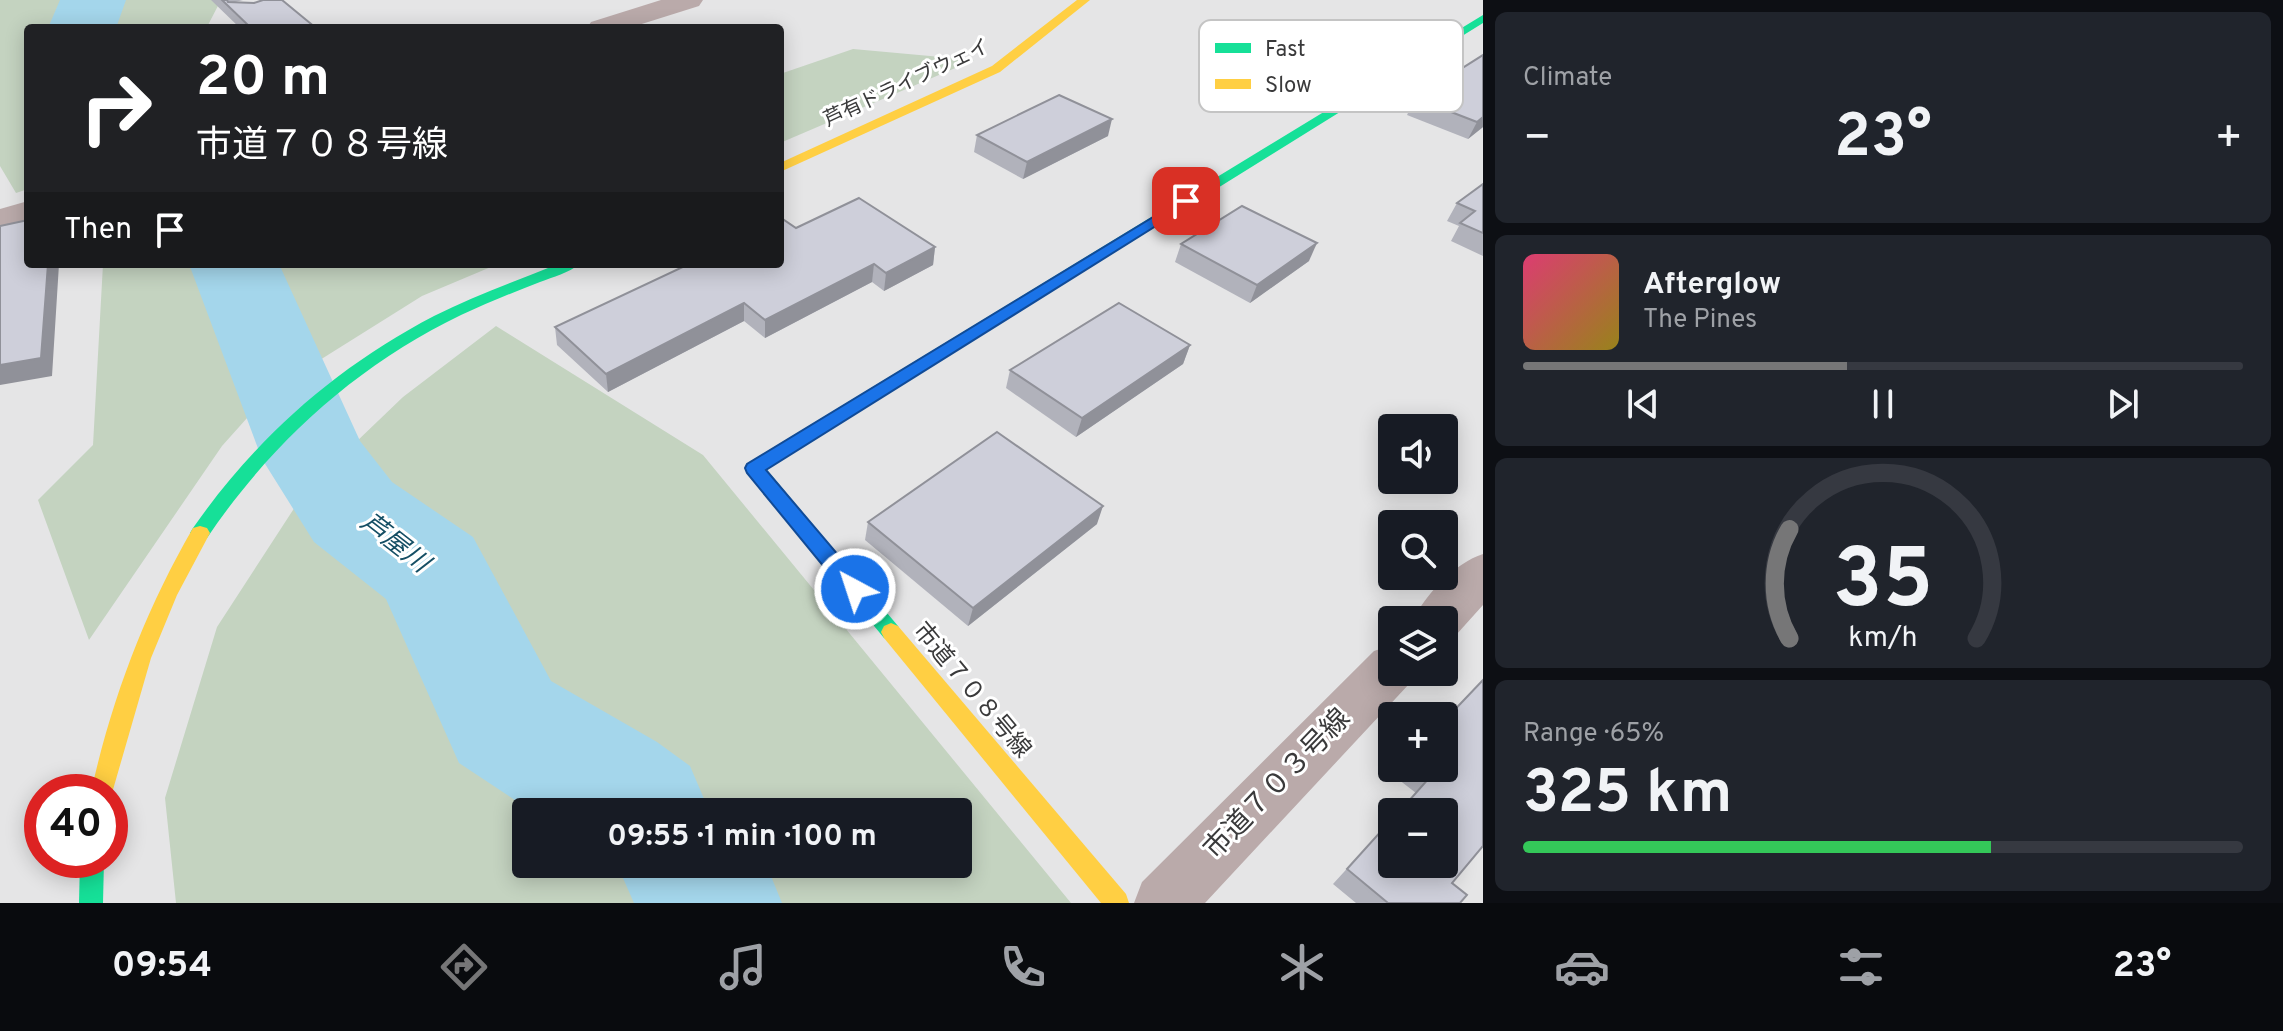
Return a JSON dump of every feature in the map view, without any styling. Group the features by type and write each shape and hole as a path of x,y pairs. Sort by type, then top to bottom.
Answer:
{"street":[{"path":"614,24 689,0"},
{"name":"芦有ドライブウェイ","path":"784,166 996,69 1084,0"},
{"name":"市道７０８号線","path":"1463,30 1483,18"},
{"name":"市道７０８号線","path":"1117,903 754,468 1331,112"},
{"path":"107,774 124,699 176,576 223,500 266,452 333,388 402,340 468,307 561,268"},
{"path":"1451,606 1483,573"},
{"name":"市道７０３号線","path":"1164,903 1378,681"},
{"path":"91,903 92,878"}],"green space":[{"path":"0,0 221,0 209,24 24,24 24,190 16,193 0,166"},
{"path":"853,49 974,60 784,141 784,73"},
{"path":"103,268 488,268 422,296 272,390 222,446 89,640 38,500 93,445"},
{"path":"496,326 703,455 1071,903 176,903 165,798 217,627 306,490 403,397"}],"building":[{"path":"222,0 254,3 282,0 311,24 247,24"},
{"path":"1483,55 1483,117 1477,122 1451,112 1463,112 1463,68"},
{"path":"1059,95 1112,119 1027,162 977,135"},
{"path":"1483,184 1483,233 1460,223 1475,211 1457,203"},
{"path":"859,198 935,247 886,273 874,264 765,320 744,303 606,374 555,327 680,268 784,268 784,220 796,228"},
{"path":"1242,206 1317,243 1257,285 1181,244"},
{"path":"24,221 24,268 48,268 41,358 0,365 0,226"},
{"path":"1119,303 1190,345 1082,418 1010,370"},
{"path":"997,432 1103,506 973,608 868,522"},
{"path":"1483,680 1483,846 1458,876 1458,798 1411,798 1426,782 1458,782 1458,706"},
{"path":"1378,835 1378,878 1456,878 1452,883 1467,895 1460,903 1388,903 1347,869"}],"waterway":[{"name":"芦屋川","path":"84,24 93,0"},
{"name":"芦屋川","path":"236,268 315,459 353,512 432,570 505,722 624,798"},
{"name":"芦屋川","path":"696,878 709,903"}],"traffic: fast":[{"path":"1463,30 1483,18"},
{"path":"891,632 754,468 1331,112"},
{"path":"200,533 248,469 306,410 338,384 406,338 441,319 561,268"},
{"path":"91,903 92,878"}],"traffic: slow":[{"path":"784,166 996,69 1084,0"},
{"path":"107,774 140,658 167,595 200,533"},
{"path":"891,632 1117,903"}],"route":[{"path":"855,589 754,468 1186,201"}]}
